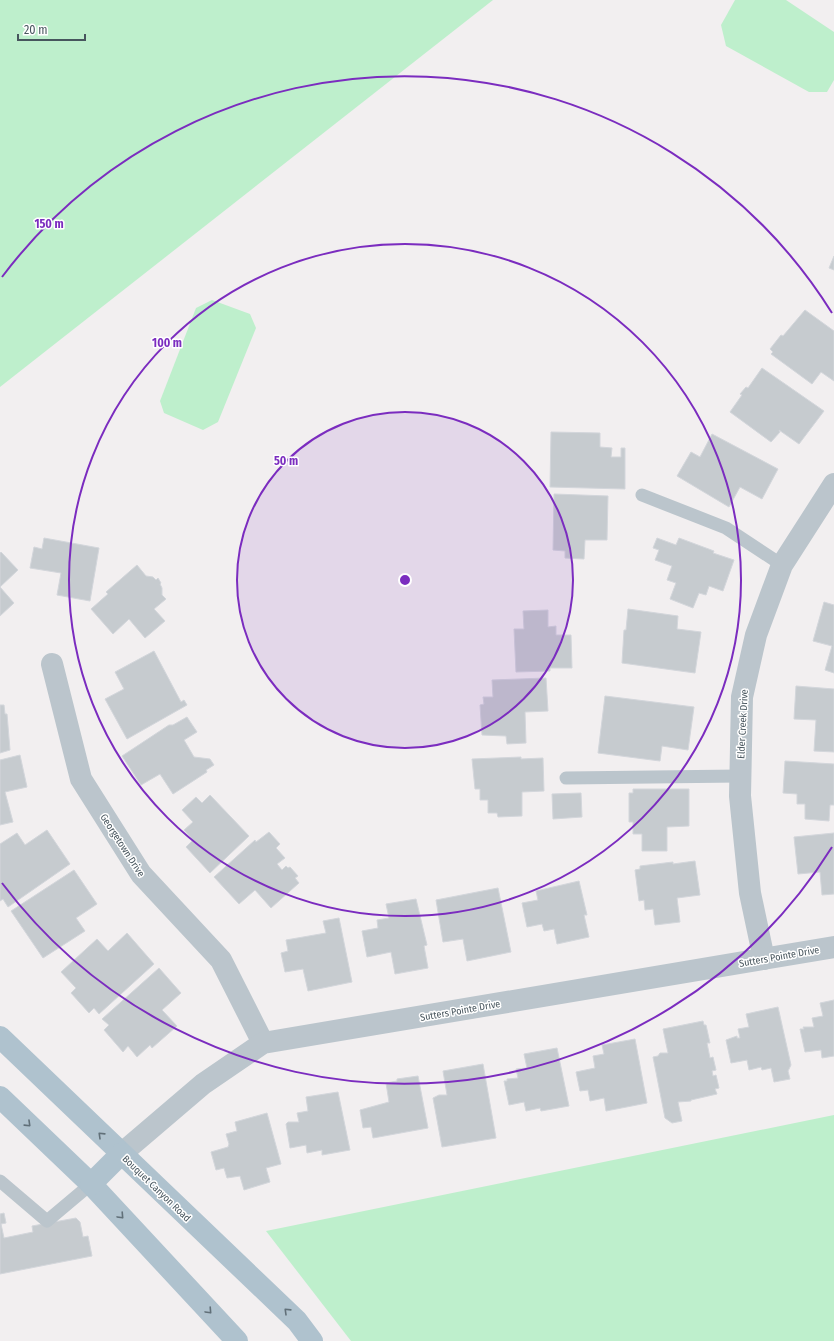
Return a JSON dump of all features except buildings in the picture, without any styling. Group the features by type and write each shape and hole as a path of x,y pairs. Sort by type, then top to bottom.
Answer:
{"main road":[{"name":"Bouquet Canyon Road","path":"0,1037 120,1154 297,1321 312,1341"},
{"path":"0,1050 25,1061"},
{"path":"0,1097 91,1184 237,1341"},
{"path":"91,1184 120,1154"}],"street":[{"name":"Elder Creek Drive","path":"764,959 750,893 740,796 742,697 756,635 782,565 834,484"},
{"name":"Georgetown Drive","path":"52,664 81,779 141,874 221,960 263,1043"},
{"name":"Sutters Pointe Drive","path":"120,1154 203,1084 263,1043 834,946"}],"lane":[{"path":"642,495 726,528 782,565"},
{"path":"566,778 740,776"},
{"path":"0,1172 2,1184 47,1221 91,1184"}],"green space":[{"path":"0,0 493,0 0,387"},
{"path":"735,0 786,0 834,32 834,80 827,92 809,92 726,46 721,25"},
{"path":"212,300 250,314 256,328 218,422 203,430 164,413 160,401 196,308"},
{"path":"834,1115 834,1341 351,1341 266,1231"}]}
